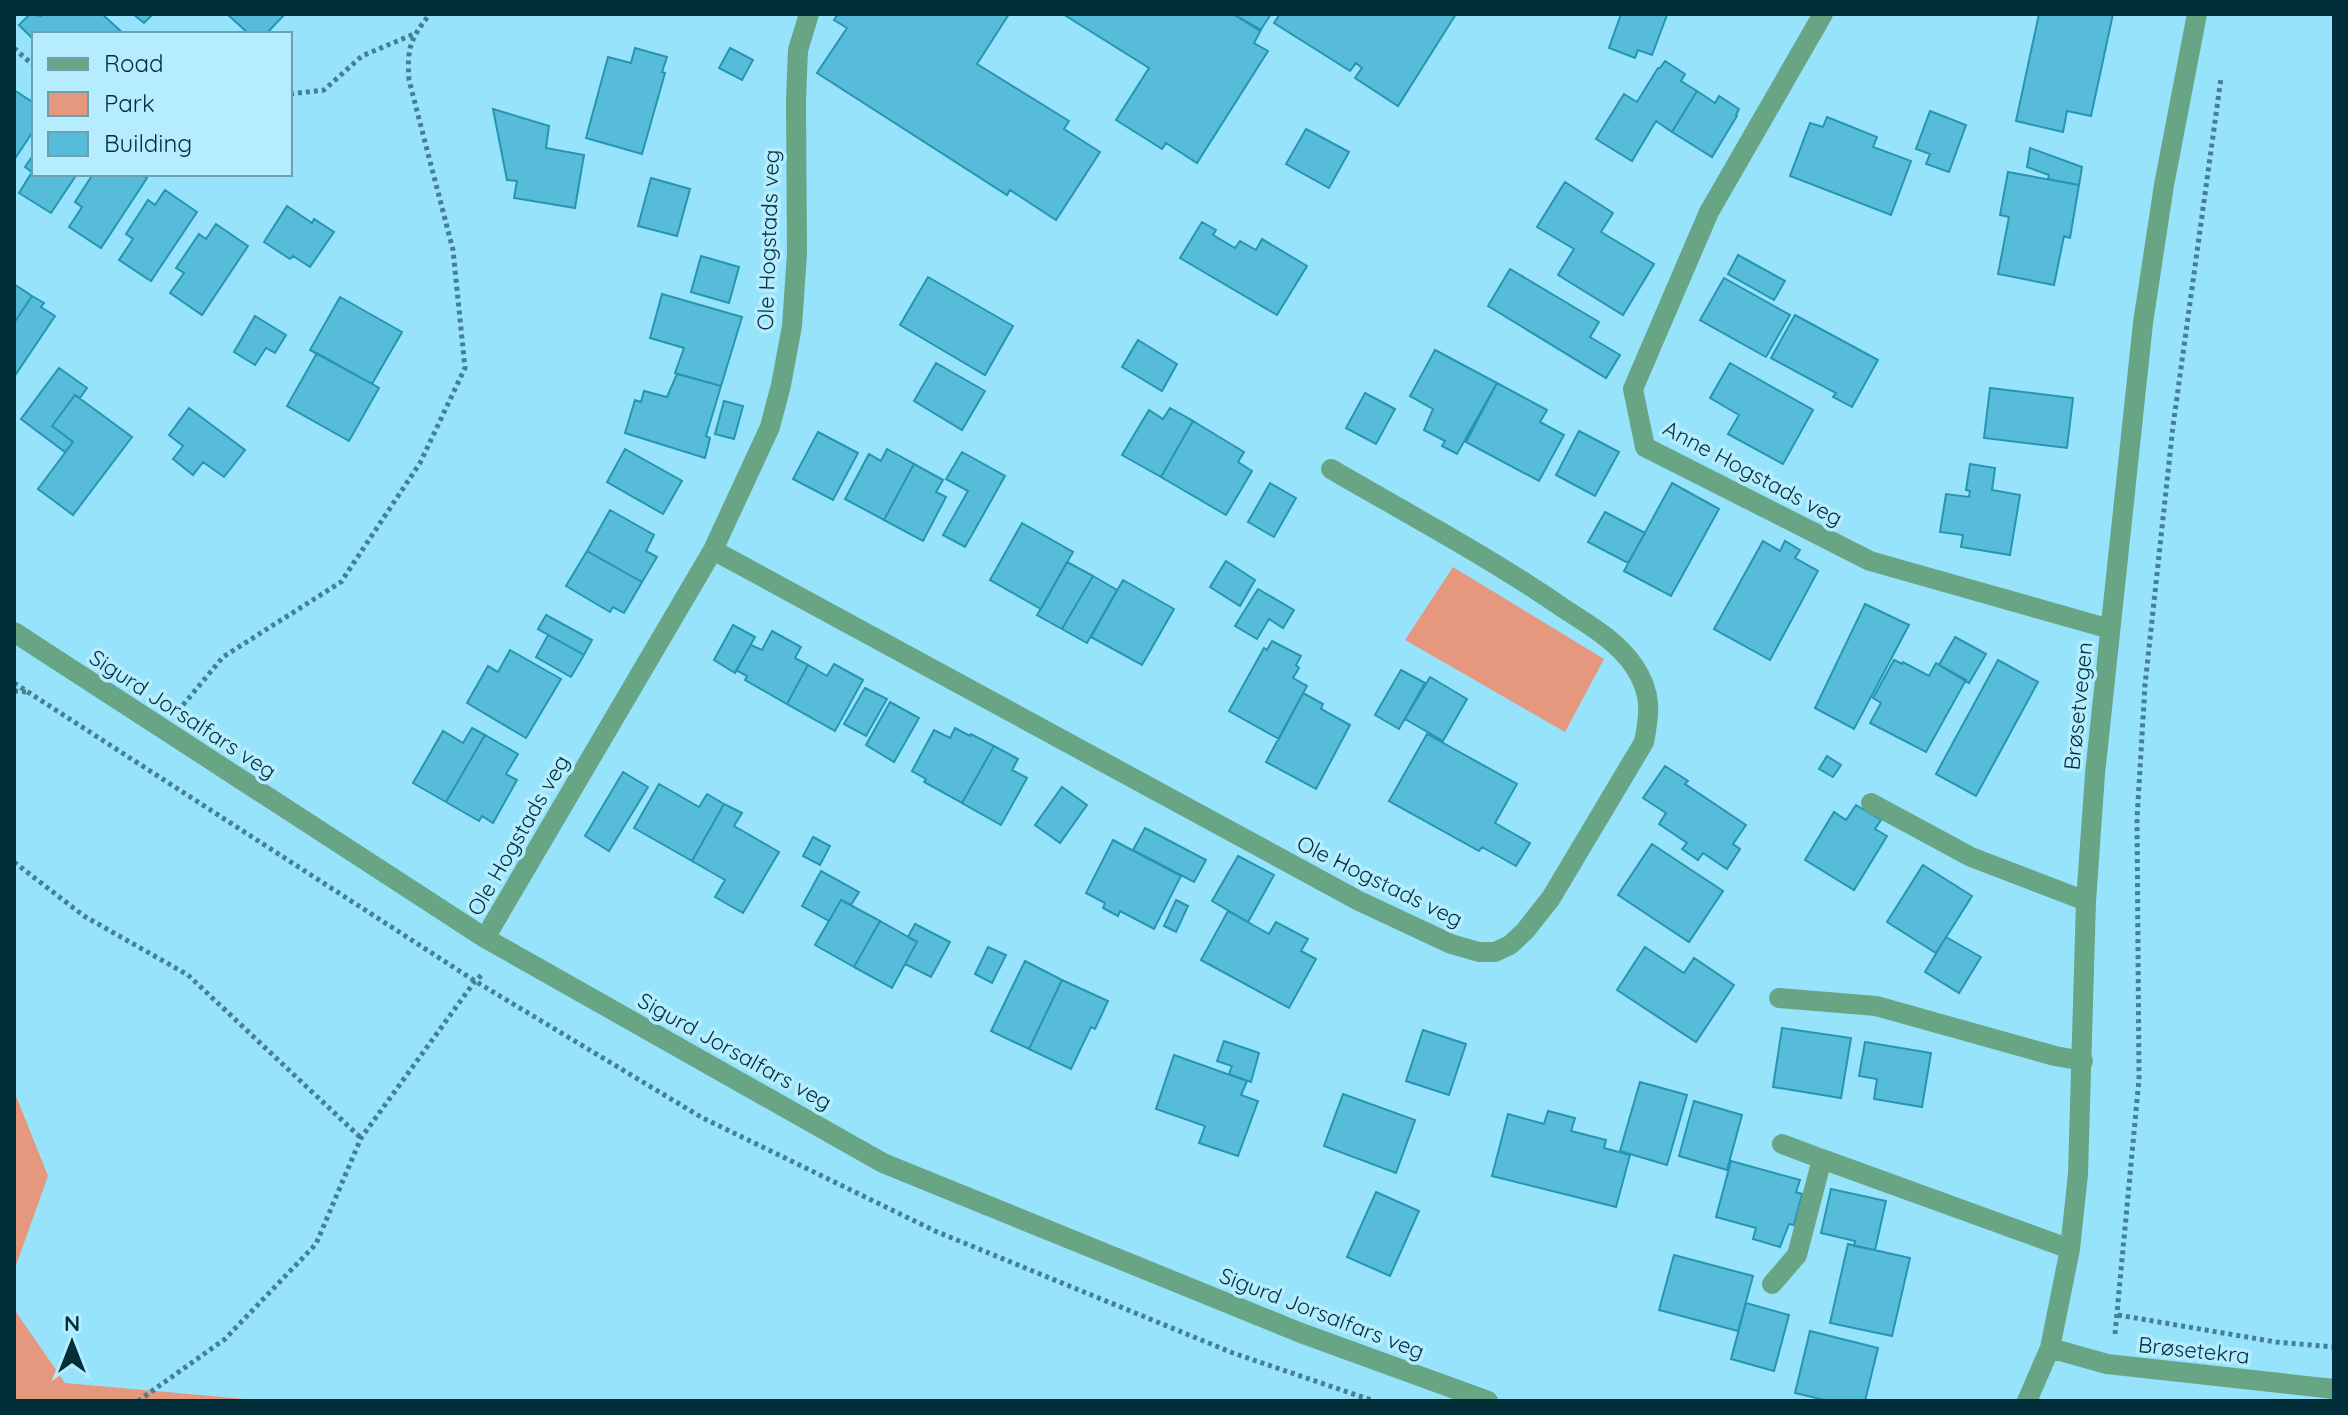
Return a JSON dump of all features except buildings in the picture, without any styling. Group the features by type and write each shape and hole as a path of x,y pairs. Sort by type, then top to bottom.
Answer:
{"street":[{"name":"Ole Hogstads veg","path":"485,938 713,550 770,427 789,341 797,254 798,50 809,14"},
{"name":"Anne Hogstads veg","path":"1823,14 1709,212 1633,389 1645,447 1870,561 2110,629"},
{"name":"Brøsetvegen","path":"2027,1401 2050,1348 2070,1249 2078,1174 2086,901 2095,774 2143,323 2164,185 2197,14"},
{"name":"Ole Hogstads veg","path":"713,550 1359,901 1451,944 1479,952 1495,952 1510,945 1525,931 1551,898 1644,742 1650,713 1645,688 1617,644 1539,591 1331,469"},
{"name":"Sigurd Jorsalfars veg","path":"14,632 485,938 883,1163 1301,1333 1488,1401"},
{"path":"1871,803 1971,857 2086,901"},
{"path":"1779,998 1876,1006 2083,1061"},
{"path":"1782,1144 2070,1249"},
{"path":"1772,1284 1797,1255 1822,1159"},
{"name":"Brøsetekra","path":"2050,1348 2107,1364 2334,1389"}],"path":[{"path":"182,706 223,657 341,582 420,463 465,368 453,250 409,80 407,56 414,34 430,14"},
{"path":"292,94 324,90 362,56 414,34"},
{"path":"14,48 32,64"},
{"path":"2115,1337 2139,1079 2137,819 2145,685 2173,426 2222,71"},
{"path":"14,691 28,692"},
{"path":"14,862 84,916 188,975 361,1138"},
{"path":"138,1401 225,1339 316,1244 361,1138 475,981 509,952"},
{"path":"2118,1315 2276,1342 2334,1347"}],"green space":[{"path":"1453,567 1604,659 1565,732 1405,640"},
{"path":"14,1091 48,1176 14,1271"},
{"path":"14,1309 65,1383 267,1401 14,1401"}]}
